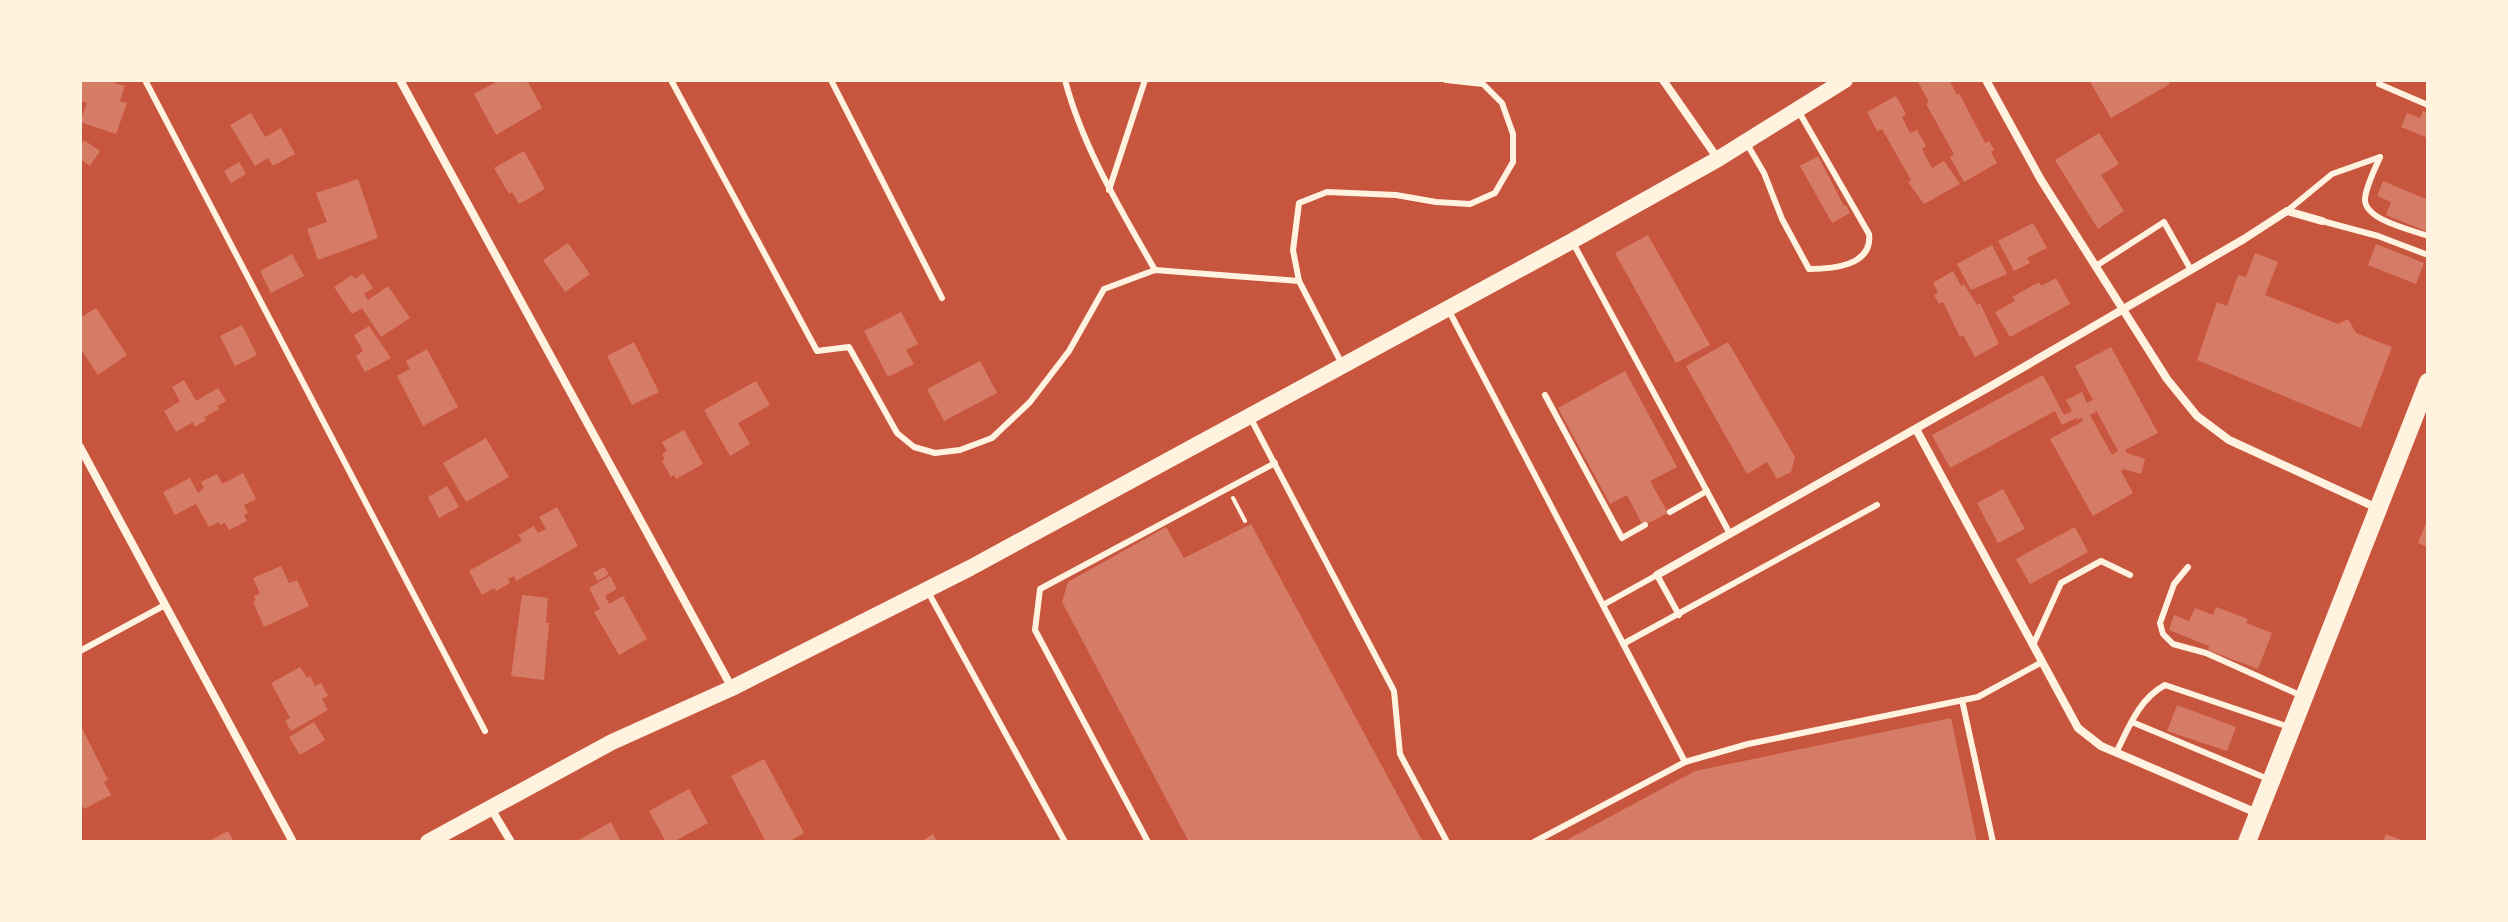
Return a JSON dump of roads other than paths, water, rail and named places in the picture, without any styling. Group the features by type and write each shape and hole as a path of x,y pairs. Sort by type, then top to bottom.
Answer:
{"main road":[{"path":"428,842 489,806 612,742 732,688 927,590 1572,241 1718,159 1845,80"},
{"path":"2247,842 2428,382"}],"street":[{"path":"400,80 732,688"},
{"path":"1663,80 1718,159"},
{"path":"1986,80 2027,157 2123,310 2167,379 2197,416 2229,440 2377,508"},
{"path":"1657,575 2123,310 2287,211 2322,221"},
{"path":"1916,429 2078,728 2101,746 2258,814"},
{"path":"80,447 293,842"},
{"path":"489,806 511,842"}],"lane":[{"path":"145,80 485,731"},
{"path":"671,80 817,351 849,347 897,433 914,447 935,453 960,450 992,438 1030,402 1069,351 1104,289 1155,270 1299,281"},
{"path":"831,80 942,298"},
{"path":"1065,80 1109,190 1155,270"},
{"path":"1109,190 1145,80"},
{"path":"1343,366 1299,281 1293,250 1299,203 1327,192 1396,195 1470,204 1495,193 1513,162 1513,134 1502,103 1483,84 1446,80"},
{"path":"2379,84 2428,105"},
{"path":"1746,141 1809,269 1834,269 1862,256 1870,241 1869,234 1797,109"},
{"path":"2287,211 2332,174 2380,157 2365,201 2369,211 2380,219 2428,236"},
{"path":"2322,221 2378,236 2428,255"},
{"path":"2096,266 2164,222 2191,270"},
{"path":"1572,241 1730,534"},
{"path":"1448,309 1685,762"},
{"path":"1545,395 1622,538 1645,525"},
{"path":"1250,416 1394,691 1400,754 1447,842"},
{"path":"1148,842 1035,630 1040,589 1275,463"},
{"path":"1670,512 1707,491"},
{"path":"1623,644 1877,505"},
{"path":"2033,645 2061,583 2101,561 2130,575"},
{"path":"2188,567 2174,584 2160,623 2163,634 2173,644 2206,653 2304,697"},
{"path":"1603,605 1657,575 1679,615"},
{"path":"927,590 1065,842"},
{"path":"80,651 165,605"},
{"path":"1534,842 1685,762 1748,744 1978,697 2042,662"},
{"path":"2116,753 2152,692 2165,685 2292,728"},
{"path":"1962,700 1993,842"},
{"path":"2132,722 2272,780"}]}
